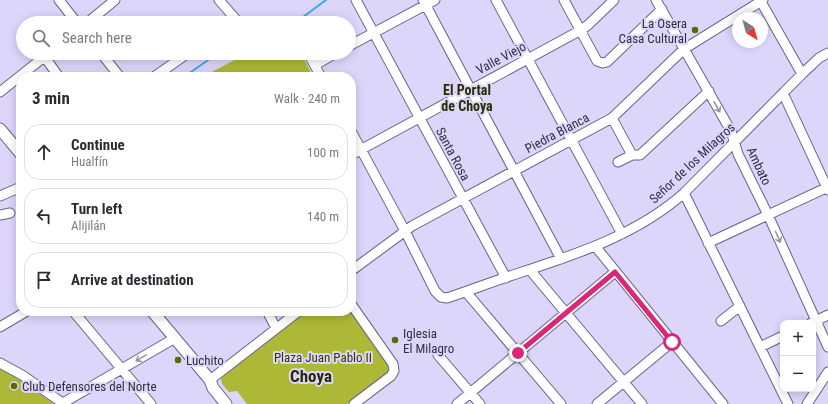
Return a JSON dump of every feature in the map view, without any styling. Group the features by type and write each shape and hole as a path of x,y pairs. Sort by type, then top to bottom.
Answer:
{"main road":[{"path":"0,129 16,148"},
{"path":"156,316 210,380 213,388 226,404"},
{"path":"210,380 217,384 234,404"}],"street":[{"path":"59,0 72,16"},
{"path":"96,16 115,0"},
{"path":"219,0 232,16"},
{"name":"Santa Rosa","path":"356,0 506,278"},
{"path":"356,42 424,2 435,0"},
{"path":"496,0 622,234"},
{"path":"564,0 596,61 603,63 607,62 662,9"},
{"name":"Valle Viejo","path":"356,152 581,30 614,0"},
{"name":"Ambato","path":"656,0 731,131 738,154 768,215 813,320"},
{"path":"761,0 802,74"},
{"name":"Piedra Blanca","path":"356,267 412,226 612,118 684,49 761,0"},
{"path":"424,2 561,259"},
{"name":"Señor de los Milagros","path":"405,231 435,291 440,297 447,298 595,246 622,234 653,217 669,206 684,193 802,74 819,58 828,53"},
{"path":"25,72 40,60"},
{"path":"49,60 56,72"},
{"path":"107,60 116,72"},
{"path":"161,72 178,60"},
{"path":"312,60 318,72"},
{"path":"315,65 324,60"},
{"path":"0,92 16,79"},
{"path":"618,162 632,155 640,155 709,91"},
{"path":"708,242 828,188 783,93"},
{"path":"612,118 632,155"},
{"path":"356,140 405,231"},
{"path":"0,196 16,189"},
{"path":"684,193 788,404"},
{"path":"0,215 10,213"},
{"path":"595,246 723,404"},
{"path":"530,270 642,404"},
{"path":"457,404 615,272"},
{"path":"466,292 561,404"},
{"path":"721,321 740,306"},
{"path":"354,404 391,376 394,371 393,364 356,311"},
{"path":"816,321 828,315"},
{"path":"0,327 19,316"},
{"path":"77,316 151,404"},
{"path":"270,316 276,328"},
{"path":"210,380 292,316"},
{"name":"Ambato","path":"816,326 828,347"},
{"path":"760,347 780,337"},
{"path":"0,363 22,375 64,404 175,338"},
{"path":"597,404 672,342"},
{"path":"438,355 480,404"},
{"path":"807,404 828,372"}],"green space":[{"path":"235,60 304,60 310,72 212,72"},
{"name":"Plaza Juan Pablo II","path":"300,316 355,316 389,365 390,369 387,373 347,404 247,404 237,391 229,392 222,384 221,379"},
{"name":"Club Defensores del Norte","path":"0,369 11,374 54,404 0,404"}],"waterway":[{"path":"304,16 326,0"},
{"path":"191,72 208,60"}],"place":[{"name":"La Osera Casa Cultural","path":"695,30"},
{"name":"Iglesia El Milagro","path":"395,340"},
{"name":"Luchito","path":"178,360"},
{"name":"Club Defensores del Norte","path":"14,386"}],"district":[{"name":"El Portal de Choya","path":"467,98"},
{"name":"Choya","path":"311,376"}],"route":[{"path":"518,353 615,272 672,342"}]}
